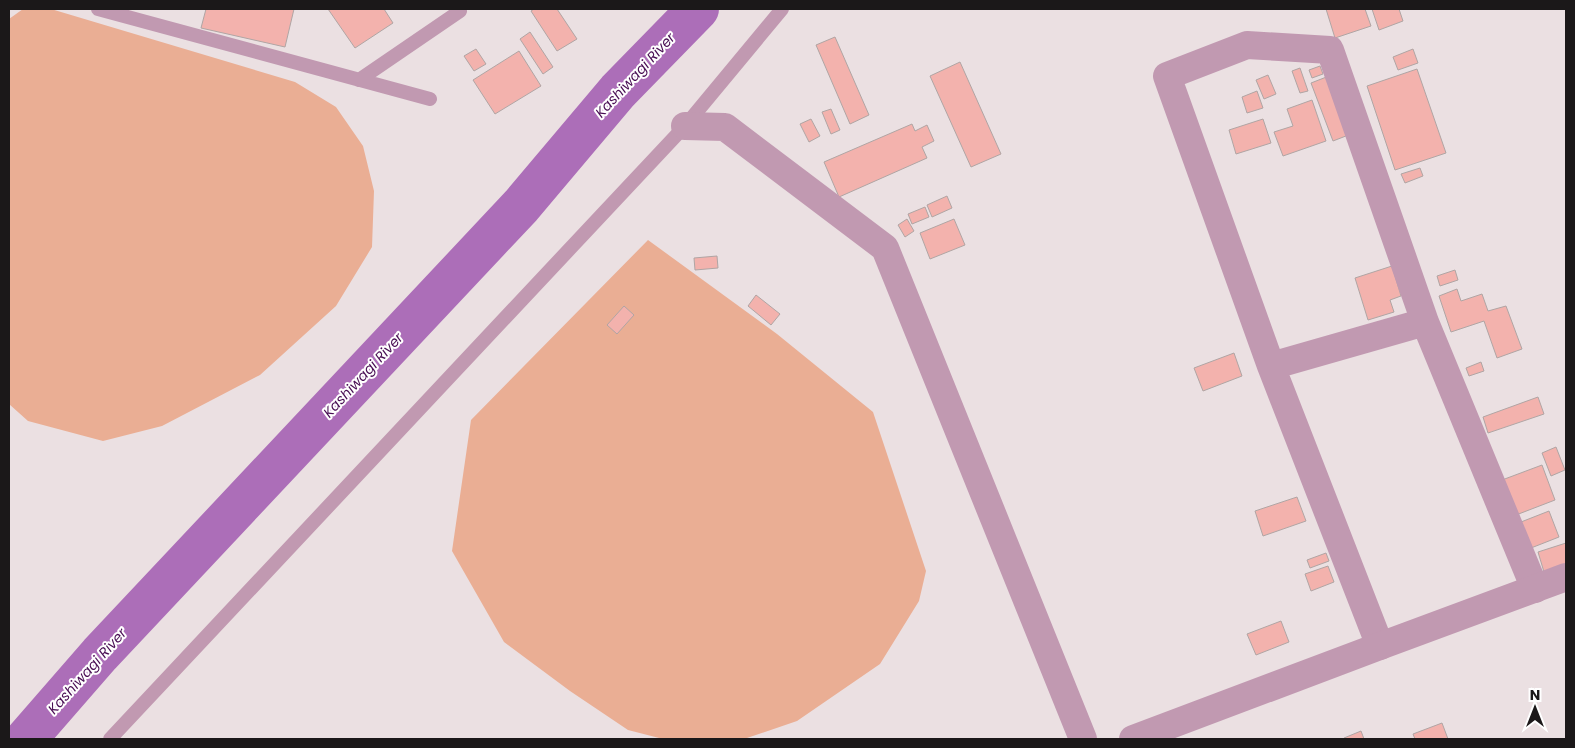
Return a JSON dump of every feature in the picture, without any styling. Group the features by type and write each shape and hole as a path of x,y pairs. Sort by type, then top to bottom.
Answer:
{"street":[{"path":"1380,646 1271,366 1167,76 1247,45 1330,50 1425,322 1535,589"},
{"path":"685,126 725,127 885,248 1083,739"},
{"path":"1271,366 1425,322"},
{"path":"1133,739 1566,577"}],"lane":[{"path":"98,9 430,99"},
{"path":"360,80 460,12 459,9"},
{"path":"110,739 685,126 782,9"}],"shaded area":[{"path":"23,9 51,9 295,82 336,107 363,146 374,191 372,247 336,306 260,375 162,426 103,441 28,421 9,404 9,19"},
{"path":"648,240 777,334 873,412 926,571 919,601 880,664 797,721 744,739 663,739 628,730 570,691 504,642 452,551 471,420"}],"building":[{"path":"206,9 294,9 285,47 201,28"},
{"path":"328,9 384,9 393,23 355,48"},
{"path":"534,9 557,9 577,39 557,51 531,11"},
{"path":"1326,9 1365,9 1371,26 1335,38"},
{"path":"1372,9 1399,9 1403,21 1379,30"},
{"path":"530,32 553,67 543,74 520,39"},
{"path":"835,37 869,115 850,124 816,45"},
{"path":"476,49 486,64 474,71 464,56"},
{"path":"1413,49 1418,63 1398,70 1393,57"},
{"path":"519,51 541,86 495,114 473,80"},
{"path":"960,62 1001,154 971,167 930,76"},
{"path":"1320,66 1323,74 1312,78 1309,70"},
{"path":"1300,68 1308,91 1300,93 1292,71"},
{"path":"1417,69 1446,153 1395,170 1367,86"},
{"path":"1268,75 1276,94 1264,99 1256,80"},
{"path":"1329,76 1351,134 1333,141 1311,83"},
{"path":"1257,91 1263,108 1247,113 1242,97"},
{"path":"1312,100 1326,141 1283,156 1274,132 1293,126 1287,109"},
{"path":"831,109 840,130 831,134 822,112"},
{"path":"811,119 820,136 809,142 800,124"},
{"path":"1263,119 1271,143 1236,154 1229,130"},
{"path":"912,124 915,131 927,125 934,141 922,147 927,158 839,197 824,162"},
{"path":"1420,168 1423,176 1405,183 1401,174"},
{"path":"947,196 952,208 932,217 927,205"},
{"path":"925,207 929,217 912,224 908,214"},
{"path":"907,219 914,231 905,237 898,225"},
{"path":"954,219 965,245 930,259 920,233"},
{"path":"717,256 718,268 695,270 694,258"},
{"path":"1392,266 1401,296 1390,300 1394,312 1368,320 1355,278"},
{"path":"1455,270 1458,280 1440,286 1437,276"},
{"path":"1457,289 1461,301 1482,294 1488,311 1506,306 1522,349 1497,358 1484,321 1451,332 1439,296"},
{"path":"756,295 780,314 771,325 748,306"},
{"path":"624,306 634,315 617,334 607,325"},
{"path":"1234,353 1242,376 1203,391 1194,368"},
{"path":"1481,362 1484,371 1469,376 1466,368"},
{"path":"1538,397 1544,414 1488,433 1483,417"},
{"path":"1556,447 1565,470 1551,476 1542,453"},
{"path":"1542,465 1555,500 1516,515 1502,480"},
{"path":"1297,497 1306,521 1263,536 1255,511"},
{"path":"1549,511 1559,537 1531,548 1521,522"},
{"path":"1566,543 1566,564 1544,572 1538,552"},
{"path":"1326,553 1329,561 1310,568 1307,560"},
{"path":"1328,566 1334,582 1311,591 1305,574"},
{"path":"1281,621 1289,642 1256,655 1247,634"},
{"path":"1442,723 1448,739 1415,739 1413,734"},
{"path":"1361,731 1364,739 1344,738"}],"waterway":[{"name":"Kashiwagi River","path":"26,739 100,654 521,206 618,91 698,9"}]}
